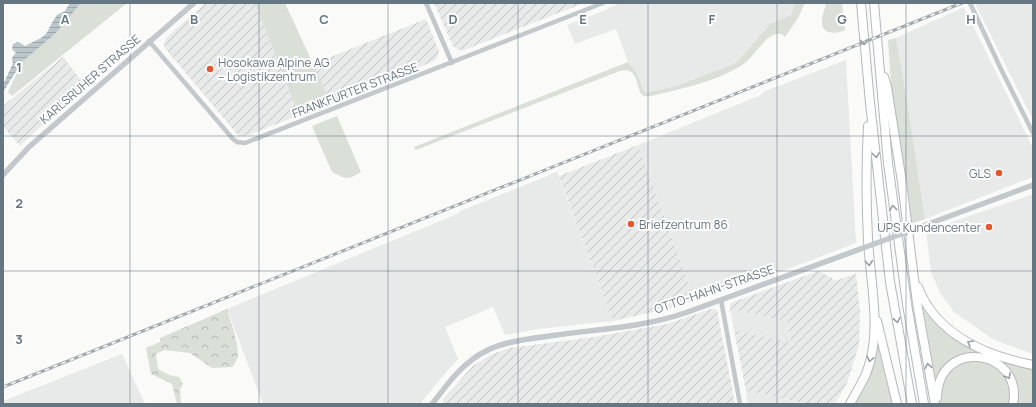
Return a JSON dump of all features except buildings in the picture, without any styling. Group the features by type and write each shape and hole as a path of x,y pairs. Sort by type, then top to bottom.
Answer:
{"highway":[{"path":"861,3 870,103 890,282 912,404"},
{"path":"874,3 888,162 897,239 906,304 924,404"},
{"path":"879,56 888,94 902,182 917,303 936,404"},
{"path":"850,404 866,374 870,360 874,325 874,307 869,262 867,224 867,150 870,103"},
{"path":"913,272 922,296 930,310 940,322 954,333 973,345 992,354 1009,360 1033,365"},
{"path":"874,307 897,404"},
{"path":"936,404 939,384 945,372 951,365 959,360 972,357 989,359 998,364 1008,374 1013,386 1013,404"}],"street":[{"name":"KARLSRUHER STRASSE","path":"3,175 29,147 194,3"},
{"path":"426,3 452,63"},
{"name":"FRANKFURTER STRASSE","path":"150,41 233,139 238,142 245,143 603,3"},
{"path":"970,3 1033,133"},
{"name":"OTTO-HAHN-STRASSE","path":"432,404 460,369 473,359 492,348 530,339 648,323 677,315 1033,185"},
{"path":"720,300 740,404"}],"shaded area":[{"path":"70,3 81,3 55,34 22,62 3,92 3,85 13,63 12,58 16,53 12,49 13,44 18,42 25,46 41,38 46,34 57,15 65,11"},
{"name":"Hosokawa Alpine AG – Logistikzentrum","path":"206,3 255,3 299,115 249,135 240,136 164,47 167,37"},
{"path":"434,3 584,3 464,50 460,50 453,46"},
{"path":"621,3 795,3 791,15 770,24 736,63 676,86 645,93 636,72 628,62 616,29 575,44 567,25"},
{"path":"975,3 1033,3 1033,120 1006,66"},
{"path":"964,7 1033,148 1033,177 925,219 896,38"},
{"path":"426,19 439,51 435,60 331,103 313,64"},
{"path":"63,57 86,87 20,146 3,126 3,106"},
{"path":"846,60 856,243 770,276 694,299 638,145 761,95 763,92"},
{"path":"638,145 694,299 676,307 613,321 559,176"},
{"path":"557,172 613,321 539,329 505,335 493,307 445,327 458,359 420,404 263,404 227,309"},
{"path":"1033,194 1033,354 994,340 954,312 940,293 931,272 926,231"},
{"path":"818,271 832,278 834,281 856,274 860,310 859,345 847,383 835,404 809,404 746,391 734,330 791,342 787,321 730,310 731,303"},
{"path":"711,309 717,310 735,404 443,403 443,399 473,366 492,354 510,348 594,337 667,324"},
{"path":"730,310 787,321 791,342 734,330"},
{"path":"122,354 145,404 3,404 3,401"},
{"path":"746,391 803,403 809,404 748,404"}],"green space":[{"path":"81,3 127,3 12,96 8,92 22,62 55,34"},
{"path":"255,3 285,3 331,103 299,115"},
{"path":"795,3 805,3 798,18 785,37 780,34 771,36 746,62 736,69 713,79 651,96 644,96 641,94 636,80 631,72 627,70 620,71 416,150 414,147 628,62 636,72 645,93 676,86 736,63 770,24 791,15"},
{"path":"826,3 842,3 845,30 834,33 824,29 822,20"},
{"path":"896,38 925,219 910,224 892,99 888,40"},
{"path":"337,116 361,172 352,177 342,177 332,172 312,126"},
{"path":"922,302 952,335 1033,367 1033,403 1015,404 1008,370 973,354 938,377 936,383"},
{"path":"227,309 238,348 237,359 232,367 212,368 190,353 164,350 156,354 158,369 169,375 179,377 183,384 180,389 181,404 177,404 172,384 151,374 146,348 160,342 160,338"},
{"path":"876,337 892,404 852,404"},
{"path":"968,359 990,362 1002,371 1009,386 1009,404 939,404 937,394 946,371"}],"railway":[{"path":"3,387 962,3"}],"place":[{"name":"Hosokawa Alpine AG – Logistikzentrum","path":"210,69"},
{"name":"GLS","path":"999,173"},
{"name":"Briefzentrum 86","path":"631,224"},
{"name":"UPS Kundencenter","path":"989,227"}]}
